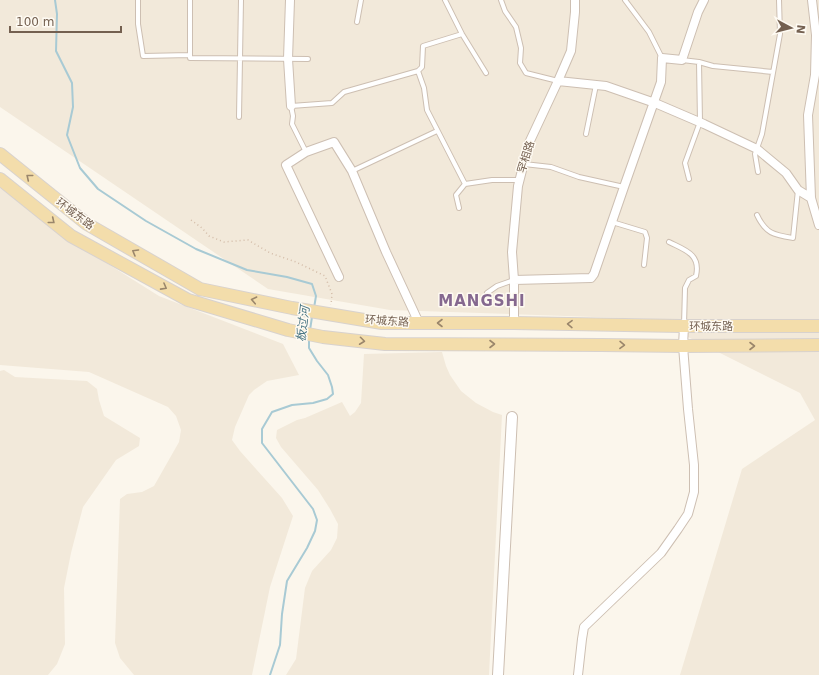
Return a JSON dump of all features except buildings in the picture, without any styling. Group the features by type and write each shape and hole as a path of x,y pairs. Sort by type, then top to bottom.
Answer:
{"main road":[{"name":"环城东路","path":"0,154 87,224 200,289 328,315 382,323 819,326"},
{"name":"环城东路","path":"0,179 71,236 188,300 288,330 385,344 683,346 819,345"}],"street":[{"path":"290,0 288,59 291,106"},
{"name":"罕相路","path":"514,323 514,280 512,252 519,180 529,143 571,51 576,12 575,0"},
{"path":"514,280 591,278 594,274 655,103 661,82 662,58 682,60 698,12 704,0"},
{"path":"812,0 816,35 815,75 808,115 811,198 819,222"},
{"path":"558,81 606,86 655,103 700,122 757,149 786,173 798,190 811,198"},
{"path":"339,277 286,165 306,152 334,142 352,171 386,252 419,323"},
{"path":"578,675 584,627 661,553 688,514 694,492 694,465 683,346 684,326"},
{"path":"498,675 512,417"}],"lane":[{"path":"138,0 138,24 143,56 190,55"},
{"path":"190,0 190,58 308,59"},
{"path":"239,117 241,0"},
{"path":"357,22 361,0"},
{"path":"446,0 462,34 486,74"},
{"path":"502,0 505,11 516,27 521,48 520,63 526,73 558,81"},
{"path":"625,0 649,32 662,58"},
{"path":"758,172 755,154 762,134 780,34 779,0"},
{"path":"306,152 292,124 293,116 291,106 332,103 344,92 418,70 422,67 423,46 462,34"},
{"path":"682,60 699,62 713,66 773,72"},
{"path":"689,179 685,163 700,122 699,62"},
{"path":"418,70 424,88 427,110 465,184"},
{"path":"586,134 596,85"},
{"path":"352,171 437,131"},
{"path":"524,164 551,167 580,177 624,187"},
{"path":"458,208 456,195 465,184 492,180 519,180"},
{"path":"757,215 762,225 775,235 794,238 798,190"},
{"path":"612,222 645,232 647,238 644,265"},
{"path":"669,242 687,250 694,257 698,268 696,276 689,280 685,288 684,326"},
{"path":"487,293 497,286 514,280"}],"path":[{"path":"191,220 202,228 209,236 224,242 248,240 270,253 296,262 325,276 332,294 328,315"}],"shaded area":[{"path":"0,0 819,0 819,675 680,675 742,469 815,420 800,393 652,319 390,310 268,289 0,107"},
{"path":"0,188 65,237 159,296 283,344 299,375 267,381 254,390 249,395 235,427 232,440 282,498 293,516 270,587 252,675 134,675 120,658 115,643 120,499 127,494 142,492 154,486 179,442 181,430 176,416 168,407 89,372 0,365"},
{"path":"442,352 450,375 461,391 476,403 502,415 489,675 286,675 296,659 305,588 312,571 331,550 337,538 338,524 318,490 281,447 276,438 277,430 297,420 342,402 350,416 355,412 361,403 364,354"},
{"path":"4,370 15,377 87,381 97,389 104,416 140,438 139,446 116,460 83,507 64,588 65,644 57,664 48,675 0,675 0,371"}],"waterway":[{"name":"板过河","path":"55,0 57,14 56,51 72,83 73,107 67,135 80,168 98,189 146,221 196,249 247,270 287,277 312,284 316,296 314,308"},
{"name":"板过河","path":"310,330 312,317"},
{"name":"板过河","path":"270,675 280,645 282,614 287,581 307,548 315,531 317,520 313,509 262,443 262,429 272,412 292,405 313,403 327,399 333,394 328,375 309,348 309,338"}],"district":[{"name":"MANGSHI","path":"482,301"}]}
